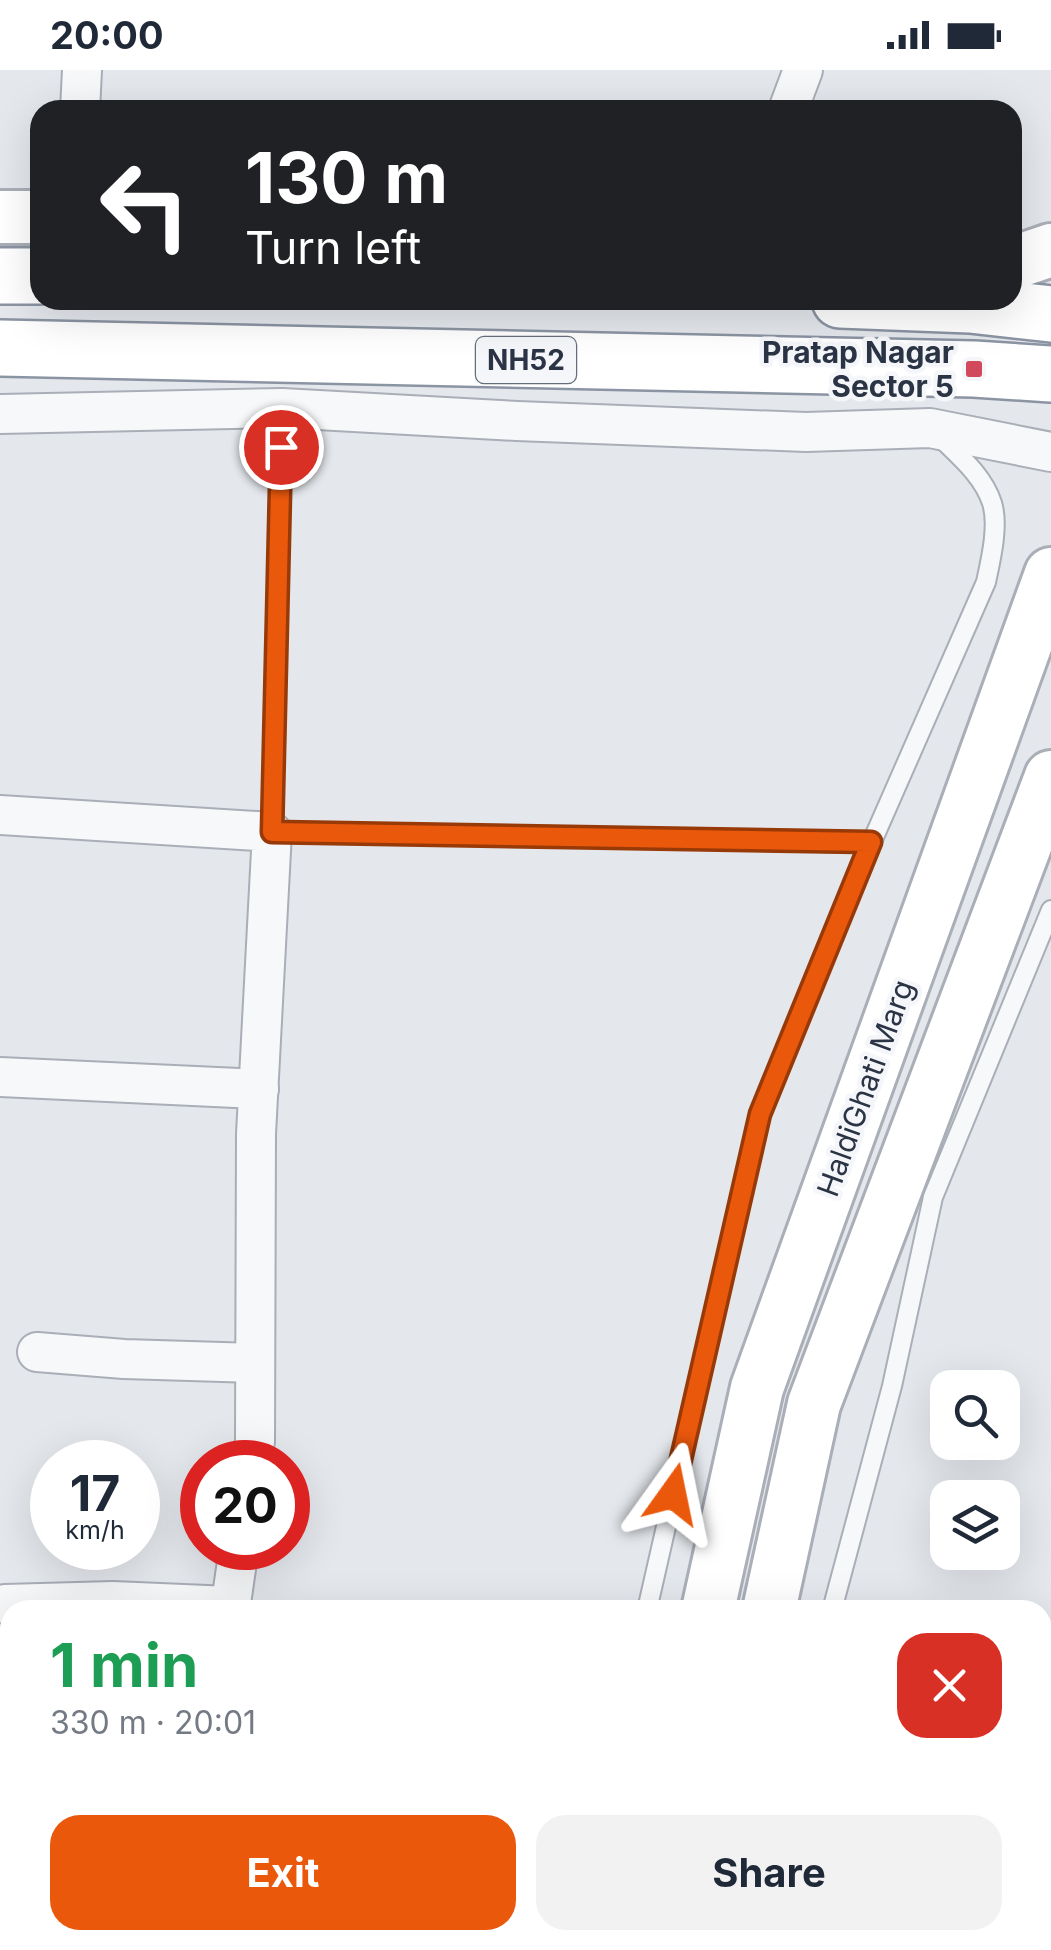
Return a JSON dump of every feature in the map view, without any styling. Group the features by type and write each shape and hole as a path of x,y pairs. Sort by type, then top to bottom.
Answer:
{"highway":[{"path":"0,276 30,276"},
{"path":"1015,310 1051,314"},
{"name":"NH52","path":"0,348 1051,374"}],"street":[{"path":"80,100 82,70"},
{"path":"792,100 803,70"},
{"path":"0,217 30,218"},
{"path":"1022,260 1051,250"},
{"path":"0,414 282,408 517,422 806,432 930,428 1051,452"},
{"name":"HaldiGhati Marg","path":"710,1600 756,1388 1051,574"},
{"name":"HaldiGhati Marg","path":"771,1600 814,1404 1051,777"},
{"path":"0,814 272,832 259,1089 255,1440"},
{"path":"0,1077 259,1089"},
{"path":"37,1352 255,1363"},
{"path":"231,1600 236,1570"}],"lane":[{"path":"282,408 272,832 871,842"},
{"path":"649,1600 760,1114 871,842 986,582 994,542 993,504 976,473 930,428"},
{"path":"835,1600 892,1386 933,1197 1051,910"}],"place":[{"name":"Pratap Nagar Sector 5","path":"974,369"}],"route":[{"path":"281,447 272,832 871,842 760,1114 673,1494"}]}
